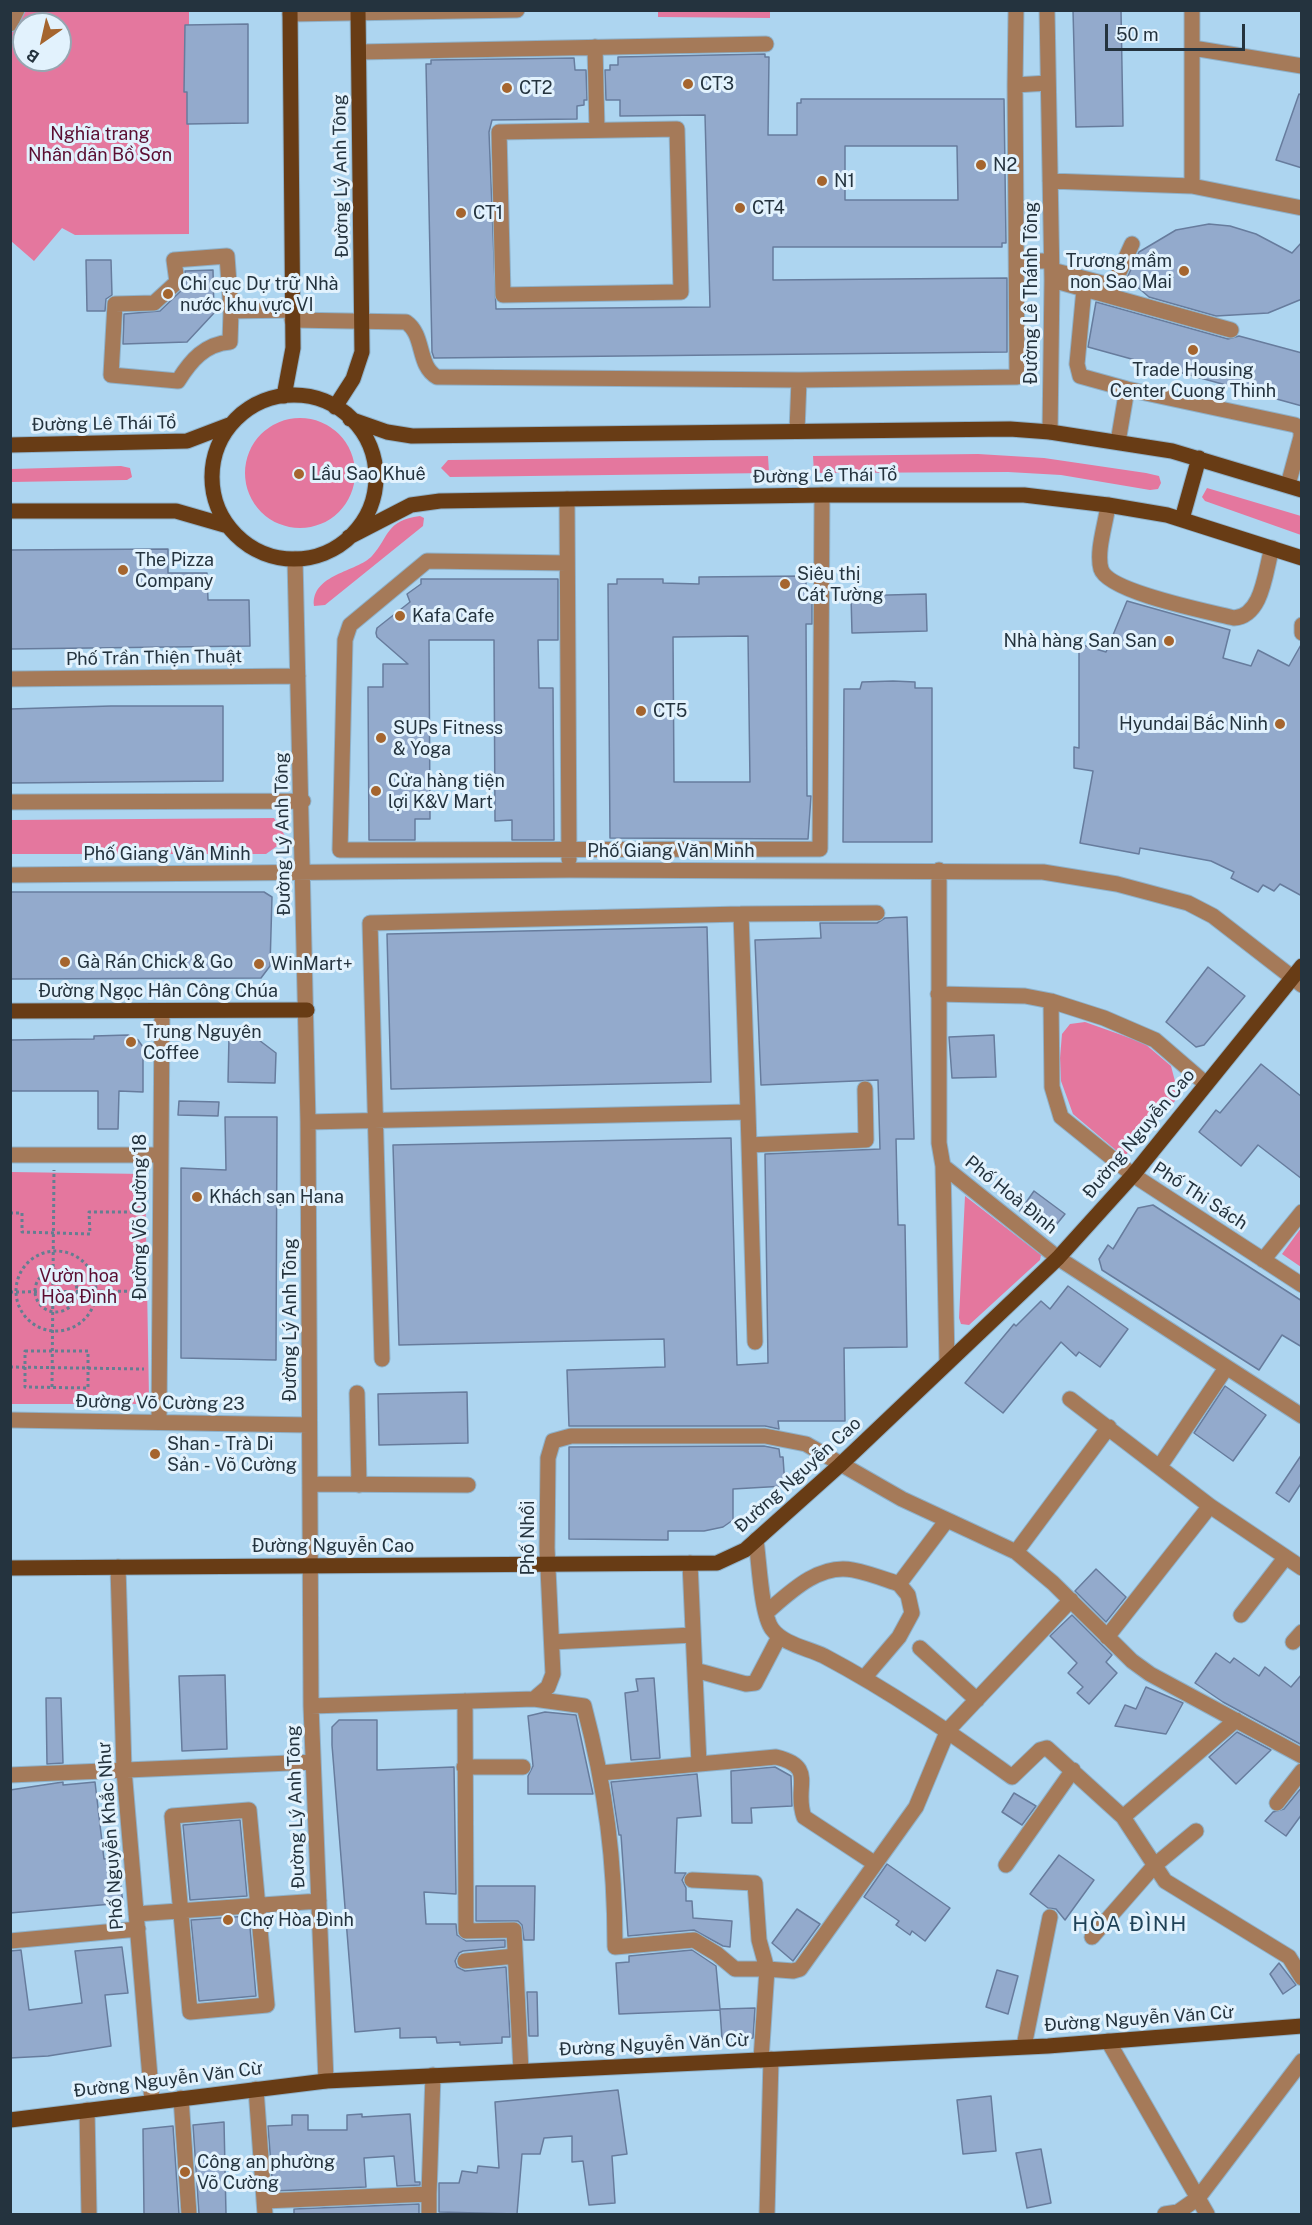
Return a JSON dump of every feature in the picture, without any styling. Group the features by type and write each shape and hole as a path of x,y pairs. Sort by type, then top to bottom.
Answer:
{"main road":[{"path":"284,396 292,355 290,12"},
{"name":"Đường Lý Anh Tông","path":"335,407 357,369 362,354 358,12"},
{"path":"350,418 366,440 373,459 375,478 368,511 349,537 324,553 295,559 258,551 228,526 217,505 212,481 214,456 231,424 258,403 284,396 313,398 335,407 350,418 387,432 412,436 999,429 1050,432 1118,442 1198,458 1295,488"},
{"name":"Đường Lê Thái Tổ","path":"10,445 187,441 213,433 231,424"},
{"path":"1182,519 1198,458"},
{"name":"Đường Lê Thái Tổ","path":"349,537 396,511 422,503 1002,494 1108,505 1182,519 1302,558"},
{"path":"10,511 177,511 228,526"},
{"name":"Đường Nguyễn Cao","path":"10,1568 717,1563 745,1550 840,1465 1058,1258 1132,1175 1206,1084 1299,976"},
{"name":"Đường Ngọc Hân Công Chúa","path":"10,1011 307,1010"},
{"name":"Đường Nguyễn Văn Cừ","path":"10,2120 326,2080 1024,2046 1302,2026"}],"street":[{"path":"10,24 17,10"},
{"path":"290,12 517,10"},
{"path":"231,311 362,321 400,320 411,325 420,342 429,371 437,377 799,380 1017,377 1016,10"},
{"name":"Đường Lê Thánh Tông","path":"1047,10 1052,270 1050,432"},
{"path":"1192,10 1192,186"},
{"path":"359,52 766,44"},
{"path":"595,47 597,130"},
{"path":"1193,48 1302,66"},
{"path":"1015,84 1048,83"},
{"path":"677,129 681,292 503,295 499,132 597,130 677,129"},
{"path":"1050,181 1192,186 1302,208"},
{"path":"1017,261 1113,286 1132,244"},
{"path":"227,256 231,311 230,342 218,343 201,351 178,381 111,375 115,304 154,303 177,282 174,260 227,256"},
{"path":"1052,270 1084,289 1231,330"},
{"path":"1084,289 1077,364 1080,376 1126,389 1295,425 1301,429 1295,488"},
{"path":"797,431 799,380"},
{"path":"1118,442 1126,389"},
{"path":"567,563 427,561 350,625 345,640 340,850 819,849 822,495"},
{"path":"567,500 569,870"},
{"path":"1108,505 1100,566 1106,578 1127,590 1234,618 1243,618 1253,611 1272,548"},
{"name":"Đường Lý Anh Tông","path":"295,559 303,801 309,1122 311,1706 326,2080"},
{"path":"1302,625 1302,633"},
{"name":"Phố Trần Thiện Thuật","path":"10,680 298,676"},
{"path":"10,802 303,801"},
{"name":"Phố Giang Văn Minh","path":"10,875 569,870 1043,872 1117,884 1171,897 1201,909 1299,976"},
{"name":"Phố Hoà Đình","path":"939,870 939,1143 943,1166 1058,1258 1302,1416"},
{"path":"382,1359 370,923 877,913"},
{"path":"741,914 755,1342"},
{"path":"938,994 1024,996 1051,1000 1140,1032 1169,1051 1206,1084"},
{"name":"Phố Thi Sách","path":"1051,1000 1052,1088 1061,1117 1132,1175 1302,1285"},
{"name":"Đường Võ Cường 18","path":"159,1422 162,1012"},
{"path":"749,1145 866,1140 865,1089"},
{"path":"309,1122 748,1112"},
{"path":"10,1155 160,1155"},
{"path":"943,1166 947,1362"},
{"path":"1263,1260 1302,1212"},
{"path":"1160,1466 1226,1368"},
{"path":"357,1392 359,1485"},
{"path":"1070,1399 1210,1506 1302,1568"},
{"name":"Đường Võ Cường 23","path":"10,1420 309,1425"},
{"path":"1016,1552 1109,1427"},
{"name":"Phố Nhồi","path":"534,1699 548,1687 553,1674 547,1565 550,1445 563,1436 765,1437 806,1444 902,1499 1016,1552 1071,1600 1132,1661 1150,1674 1302,1756"},
{"path":"310,1484 468,1485"},
{"path":"1107,1637 1210,1506"},
{"path":"899,1584 947,1520"},
{"path":"756,1540 766,1613 770,1627 779,1638 812,1650 864,1678 948,1730 1012,1777 1040,1750 1047,1748 1123,1818 1165,1881 1289,1957 1302,1978"},
{"path":"1241,1615 1286,1558"},
{"path":"690,1563 699,1764"},
{"name":"Phố Nguyễn Khắc Như","path":"118,1567 124,1770 153,2102"},
{"path":"766,1613 803,1581 829,1572 851,1569 899,1584 908,1595 912,1613 898,1637 864,1678"},
{"path":"311,1706 534,1699 584,1706 601,1773 615,1880 615,1947 694,1940 717,1954 735,1969 793,1971 800,1969 916,1807 948,1730 1071,1600"},
{"path":"552,1642 693,1635"},
{"path":"695,1671 746,1684 755,1683 779,1638"},
{"path":"920,1648 977,1700"},
{"path":"465,1701 466,1931 514,1930 521,2071"},
{"path":"1123,1818 1236,1720"},
{"path":"601,1773 776,1757 794,1761 800,1770 804,1817 874,1863"},
{"path":"10,1775 313,1762"},
{"path":"464,1767 523,1767"},
{"path":"1006,1866 1073,1770"},
{"path":"1276,1803 1302,1772"},
{"path":"249,1810 267,2005 190,2012 181,1911 172,1816 249,1810"},
{"path":"1092,1937 1155,1865 1196,1831"},
{"path":"692,1880 754,1883 759,1940 767,1969 767,2214"},
{"path":"10,1941 137,1921 181,1911 319,1901"},
{"path":"1024,2046 1050,1917"},
{"path":"465,1961 515,1956"},
{"path":"1108,2041 1207,2214"},
{"path":"1165,2214 1178,2212 1198,2198 1302,2061"},
{"path":"429,2214 433,2075"},
{"path":"256,2089 265,2208 429,2194"},
{"path":"181,2098 189,2214"},
{"path":"87,2110 89,2214"}],"path":[{"path":"52,1387 54,1168"},
{"path":"10,1213 22,1213 22,1232 90,1234 89,1212 150,1212"},
{"path":"53,1251 66,1251 86,1263 93,1273 96,1290 93,1307 87,1316 68,1329 53,1330 40,1327 26,1317 16,1292 19,1276 28,1261 43,1252 53,1251"},
{"path":"53,1271 70,1276 77,1291 70,1307 54,1312 39,1303 35,1292 39,1279 53,1271"},
{"path":"10,1292 96,1290 150,1292"},
{"path":"25,1351 53,1351 88,1351 88,1388 24,1387 25,1351"},
{"path":"10,1367 150,1369"}],"green space":[{"name":"Nghĩa trang Nhân dân Bồ Sơn","path":"11,11 189,11 189,234 75,235 62,228 34,261 11,241"},
{"path":"658,11 770,11 770,18 658,17"},
{"path":"300,418 321,422 339,434 351,452 355,473 351,494 339,512 321,524 300,528 279,524 261,512 249,494 245,473 249,452 261,434 279,422"},
{"path":"978,454 1044,458 1146,473 1159,476 1161,483 1158,489 1150,490 1061,475 1008,472 814,473 813,456"},
{"path":"768,456 769,473 450,477 441,468 448,460"},
{"path":"121,466 130,468 132,477 127,480 11,482 11,469"},
{"path":"1207,488 1301,516 1301,535 1205,501 1202,497"},
{"path":"420,516 424,518 423,526 325,605 314,606 315,595 327,580 372,556 394,526 409,518"},
{"path":"274,818 287,839 266,854 11,854 11,820"},
{"path":"1085,1022 1144,1043 1171,1066 1176,1085 1175,1101 1124,1157 1073,1114 1061,1081 1062,1034 1070,1024"},
{"name":"Vườn hoa Hòa Đình","path":"11,1172 145,1174 149,1398 143,1404 11,1404"},
{"path":"965,1196 1041,1255 1040,1260 969,1325 961,1324 959,1318"},
{"path":"1301,1228 1301,1267 1282,1254"}],"building":[{"path":"1073,10 1121,10 1123,126 1076,127"},
{"path":"248,24 248,123 187,124 187,92 184,92 185,25"},
{"path":"765,54 765,57 769,57 768,135 797,135 797,103 801,103 801,99 1004,99 1006,243 1002,243 1002,247 773,247 773,280 1007,278 1007,352 434,358 432,352 426,64 431,64 431,60 574,58 575,70 586,70 587,100 584,100 584,105 577,106 577,119 492,120 489,132 496,309 710,307 705,115 620,116 620,100 606,100 605,70 610,70 610,65 618,65 618,57","holes":["845,146 957,146 958,200 845,200"]},
{"path":"1299,94 1302,95 1302,168 1276,160"},
{"path":"1209,224 1230,226 1256,234 1292,253 1302,242 1302,299 1268,313 1216,316 1149,297 1127,278 1139,252 1176,230"},
{"path":"86,260 111,260 112,295 106,299 105,311 87,311"},
{"path":"213,270 214,313 187,342 123,344 124,314 160,311 186,286 185,271"},
{"name":"Trade Housing Center Cuong Thinh","path":"1096,302 1228,339 1239,336 1302,353 1302,406 1088,347"},
{"path":"168,549 168,573 207,573 208,600 249,600 250,646 10,649 10,550"},
{"path":"806,576 806,595 812,595 812,624 806,624 807,796 811,796 808,839 610,838 608,584 617,584 617,579 663,579 663,583 699,584 699,577","holes":["748,636 750,782 674,782 673,637"]},
{"path":"421,579 558,579 558,640 538,640 539,688 553,688 554,840 512,840 512,820 495,821 494,640 429,640 430,819 415,819 415,840 369,840 368,687 383,687 383,664 408,664 377,637 376,633 377,628 410,602 407,594 421,584"},
{"path":"926,594 927,631 852,633 851,596"},
{"path":"1127,601 1230,630 1223,658 1251,666 1258,650 1289,666 1302,643 1302,896 1280,884 1274,891 1263,885 1258,892 1231,878 1234,872 1211,861 1140,848 1139,854 1080,843 1093,771 1074,768 1074,747 1079,748 1079,644 1106,652"},
{"path":"862,682 915,682 915,688 932,688 932,842 843,842 844,689 860,689"},
{"path":"223,706 223,781 10,783 10,709"},
{"path":"10,892 264,892 272,897 270,966 261,978 10,979"},
{"path":"907,917 914,1139 896,1139 898,1225 905,1225 907,1347 844,1348 845,1421 778,1421 779,1429 765,1426 569,1426 567,1370 665,1367 664,1339 399,1345 393,1145 731,1138 737,1365 768,1363 765,1154 880,1149 878,1080 761,1085 755,940 821,938 820,923 877,923 885,918"},
{"path":"707,927 711,1082 391,1089 387,934"},
{"path":"1208,967 1245,996 1204,1045 1196,1047 1166,1022"},
{"path":"128,1035 138,1040 143,1047 143,1092 119,1091 118,1129 98,1129 98,1091 10,1091 10,1040 94,1039 94,1036"},
{"path":"994,1035 996,1077 952,1078 949,1037"},
{"path":"229,1036 255,1037 276,1053 275,1083 228,1082"},
{"path":"1261,1064 1302,1097 1302,1179 1258,1145 1241,1166 1199,1132 1216,1110 1220,1113"},
{"path":"179,1101 219,1102 218,1116 178,1115"},
{"path":"225,1117 277,1117 276,1360 181,1358 181,1168 226,1170"},
{"path":"1034,1191 1065,1214 1056,1225 1042,1227 1020,1211"},
{"path":"1153,1205 1302,1301 1302,1347 1282,1335 1259,1370 1102,1270 1099,1259 1108,1245 1113,1249 1138,1208"},
{"path":"1068,1286 1128,1329 1100,1367 1079,1352 1076,1356 1061,1342 1003,1413 965,1383 1014,1324 1016,1326 1041,1301 1050,1309"},
{"path":"1225,1386 1266,1415 1233,1461 1194,1433"},
{"path":"467,1392 468,1443 379,1445 378,1394"},
{"path":"764,1446 779,1449 780,1457 783,1457 785,1486 733,1489 733,1520 723,1527 704,1531 668,1531 668,1540 569,1539 569,1447"},
{"path":"1302,1454 1302,1482 1289,1502 1276,1493"},
{"path":"1096,1569 1126,1597 1106,1622 1075,1591"},
{"path":"1072,1615 1112,1655 1106,1662 1117,1673 1089,1704 1077,1693 1083,1687 1068,1673 1077,1663 1050,1636"},
{"path":"1216,1653 1230,1663 1234,1658 1259,1676 1265,1667 1291,1687 1302,1674 1302,1745 1223,1702 1195,1683"},
{"path":"225,1675 227,1749 182,1751 179,1676"},
{"path":"654,1678 660,1758 631,1760 625,1693 638,1691 636,1679"},
{"path":"1146,1687 1183,1703 1166,1734 1115,1726 1125,1705 1136,1709"},
{"path":"46,1698 61,1698 63,1763 47,1764"},
{"path":"545,1712 576,1715 593,1794 528,1794 528,1776 533,1766 528,1716"},
{"path":"339,1720 377,1720 377,1770 454,1767 456,1894 424,1892 426,1924 456,1924 457,1935 466,1941 505,1940 505,1947 463,1951 459,1953 455,1961 457,1967 465,1971 506,1967 510,2037 502,2037 502,2043 460,2045 460,2042 437,2043 436,2037 400,2038 400,2028 355,2032 332,1745 332,1727"},
{"path":"1237,1732 1271,1750 1236,1784 1209,1757"},
{"path":"775,1767 791,1776 792,1806 751,1808 752,1823 732,1823 731,1771"},
{"path":"697,1774 701,1816 677,1818 675,1873 686,1873 682,1880 686,1888 686,1901 692,1901 693,1918 732,1921 730,1947 723,1946 694,1930 628,1936 621,1835 619,1835 611,1782"},
{"path":"63,1782 63,1785 95,1782 104,1859 117,1857 123,1903 10,1913 10,1790"},
{"path":"1302,1787 1302,1814 1286,1836 1265,1821 1273,1812 1284,1809"},
{"path":"1014,1793 1036,1806 1022,1825 1002,1812"},
{"path":"240,1820 247,1896 190,1900 183,1825"},
{"path":"1059,1855 1094,1880 1065,1920 1056,1909 1048,1908 1030,1894"},
{"path":"887,1864 950,1908 925,1941 912,1931 910,1935 896,1925 899,1921 864,1897"},
{"path":"476,1886 535,1886 534,1940 524,1940 522,1925 518,1921 476,1921"},
{"path":"797,1909 820,1924 793,1961 772,1943"},
{"path":"249,1916 256,1996 199,2001 191,1920"},
{"path":"122,1947 128,1993 105,1995 111,2046 48,2056 10,2058 10,1951 21,1950 29,2010 82,2003 75,1951"},
{"path":"692,1950 716,1966 720,2009 755,2008 753,2038 722,2039 720,2010 619,2014 616,1963 629,1962 629,1956"},
{"path":"1279,1963 1296,1985 1283,1994 1270,1974"},
{"path":"997,1970 1018,1976 1008,2014 986,2007"},
{"path":"527,1992 537,1992 538,2036 529,2036"},
{"path":"618,2090 627,2154 612,2156 615,2203 589,2205 583,2161 572,2162 572,2136 544,2138 540,2154 522,2154 517,2214 439,2212 439,2183 459,2183 462,2171 477,2173 478,2166 499,2168 495,2102"},
{"path":"991,2096 996,2151 963,2154 957,2100"},
{"path":"362,2114 362,2117 410,2114 415,2182 420,2182 420,2185 397,2186 394,2156 364,2158 366,2187 273,2191 268,2126 292,2125 292,2115 308,2115 308,2130 347,2130 347,2115"},
{"path":"224,2122 226,2214 199,2214 193,2125"},
{"path":"173,2126 179,2214 144,2214 143,2129"},
{"path":"1041,2149 1051,2203 1027,2208 1016,2153"},
{"path":"419,2204 419,2214 294,2214 294,2209"}],"place":[{"name":"CT3","path":"688,84"},
{"name":"CT2","path":"507,88"},
{"name":"N2","path":"981,165"},
{"name":"N1","path":"822,181"},
{"name":"CT4","path":"740,208"},
{"name":"CT1","path":"461,213"},
{"name":"Trương mầm non Sao Mai","path":"1184,271"},
{"name":"Chi cục Dự trữ Nhà nước khu vực VI","path":"168,294"},
{"name":"Trade Housing Center Cuong Thinh","path":"1193,350"},
{"name":"Lầu Sao Khuê","path":"299,474"},
{"name":"The Pizza Company","path":"123,570"},
{"name":"Siêu thị Cát Tường","path":"785,584"},
{"name":"Kafa Cafe","path":"400,616"},
{"name":"Nhà hàng San San","path":"1169,641"},
{"name":"CT5","path":"641,711"},
{"name":"Hyundai Bắc Ninh","path":"1280,724"},
{"name":"SUPs Fitness & Yoga","path":"381,738"},
{"name":"Cửa hàng tiện lợi K&V Mart","path":"376,791"},
{"name":"Gà Rán Chick & Go","path":"65,962"},
{"name":"WinMart+","path":"259,964"},
{"name":"Trung Nguyên Coffee","path":"131,1042"},
{"name":"Khách sạn Hana","path":"197,1197"},
{"name":"Shan - Trà Di Sản - Võ Cường","path":"155,1454"},
{"name":"Chợ Hòa Đình","path":"228,1920"},
{"name":"Công an phường Võ Cường","path":"185,2172"}],"district":[{"name":"HÒA ĐÌNH","path":"1130,1925"}]}
